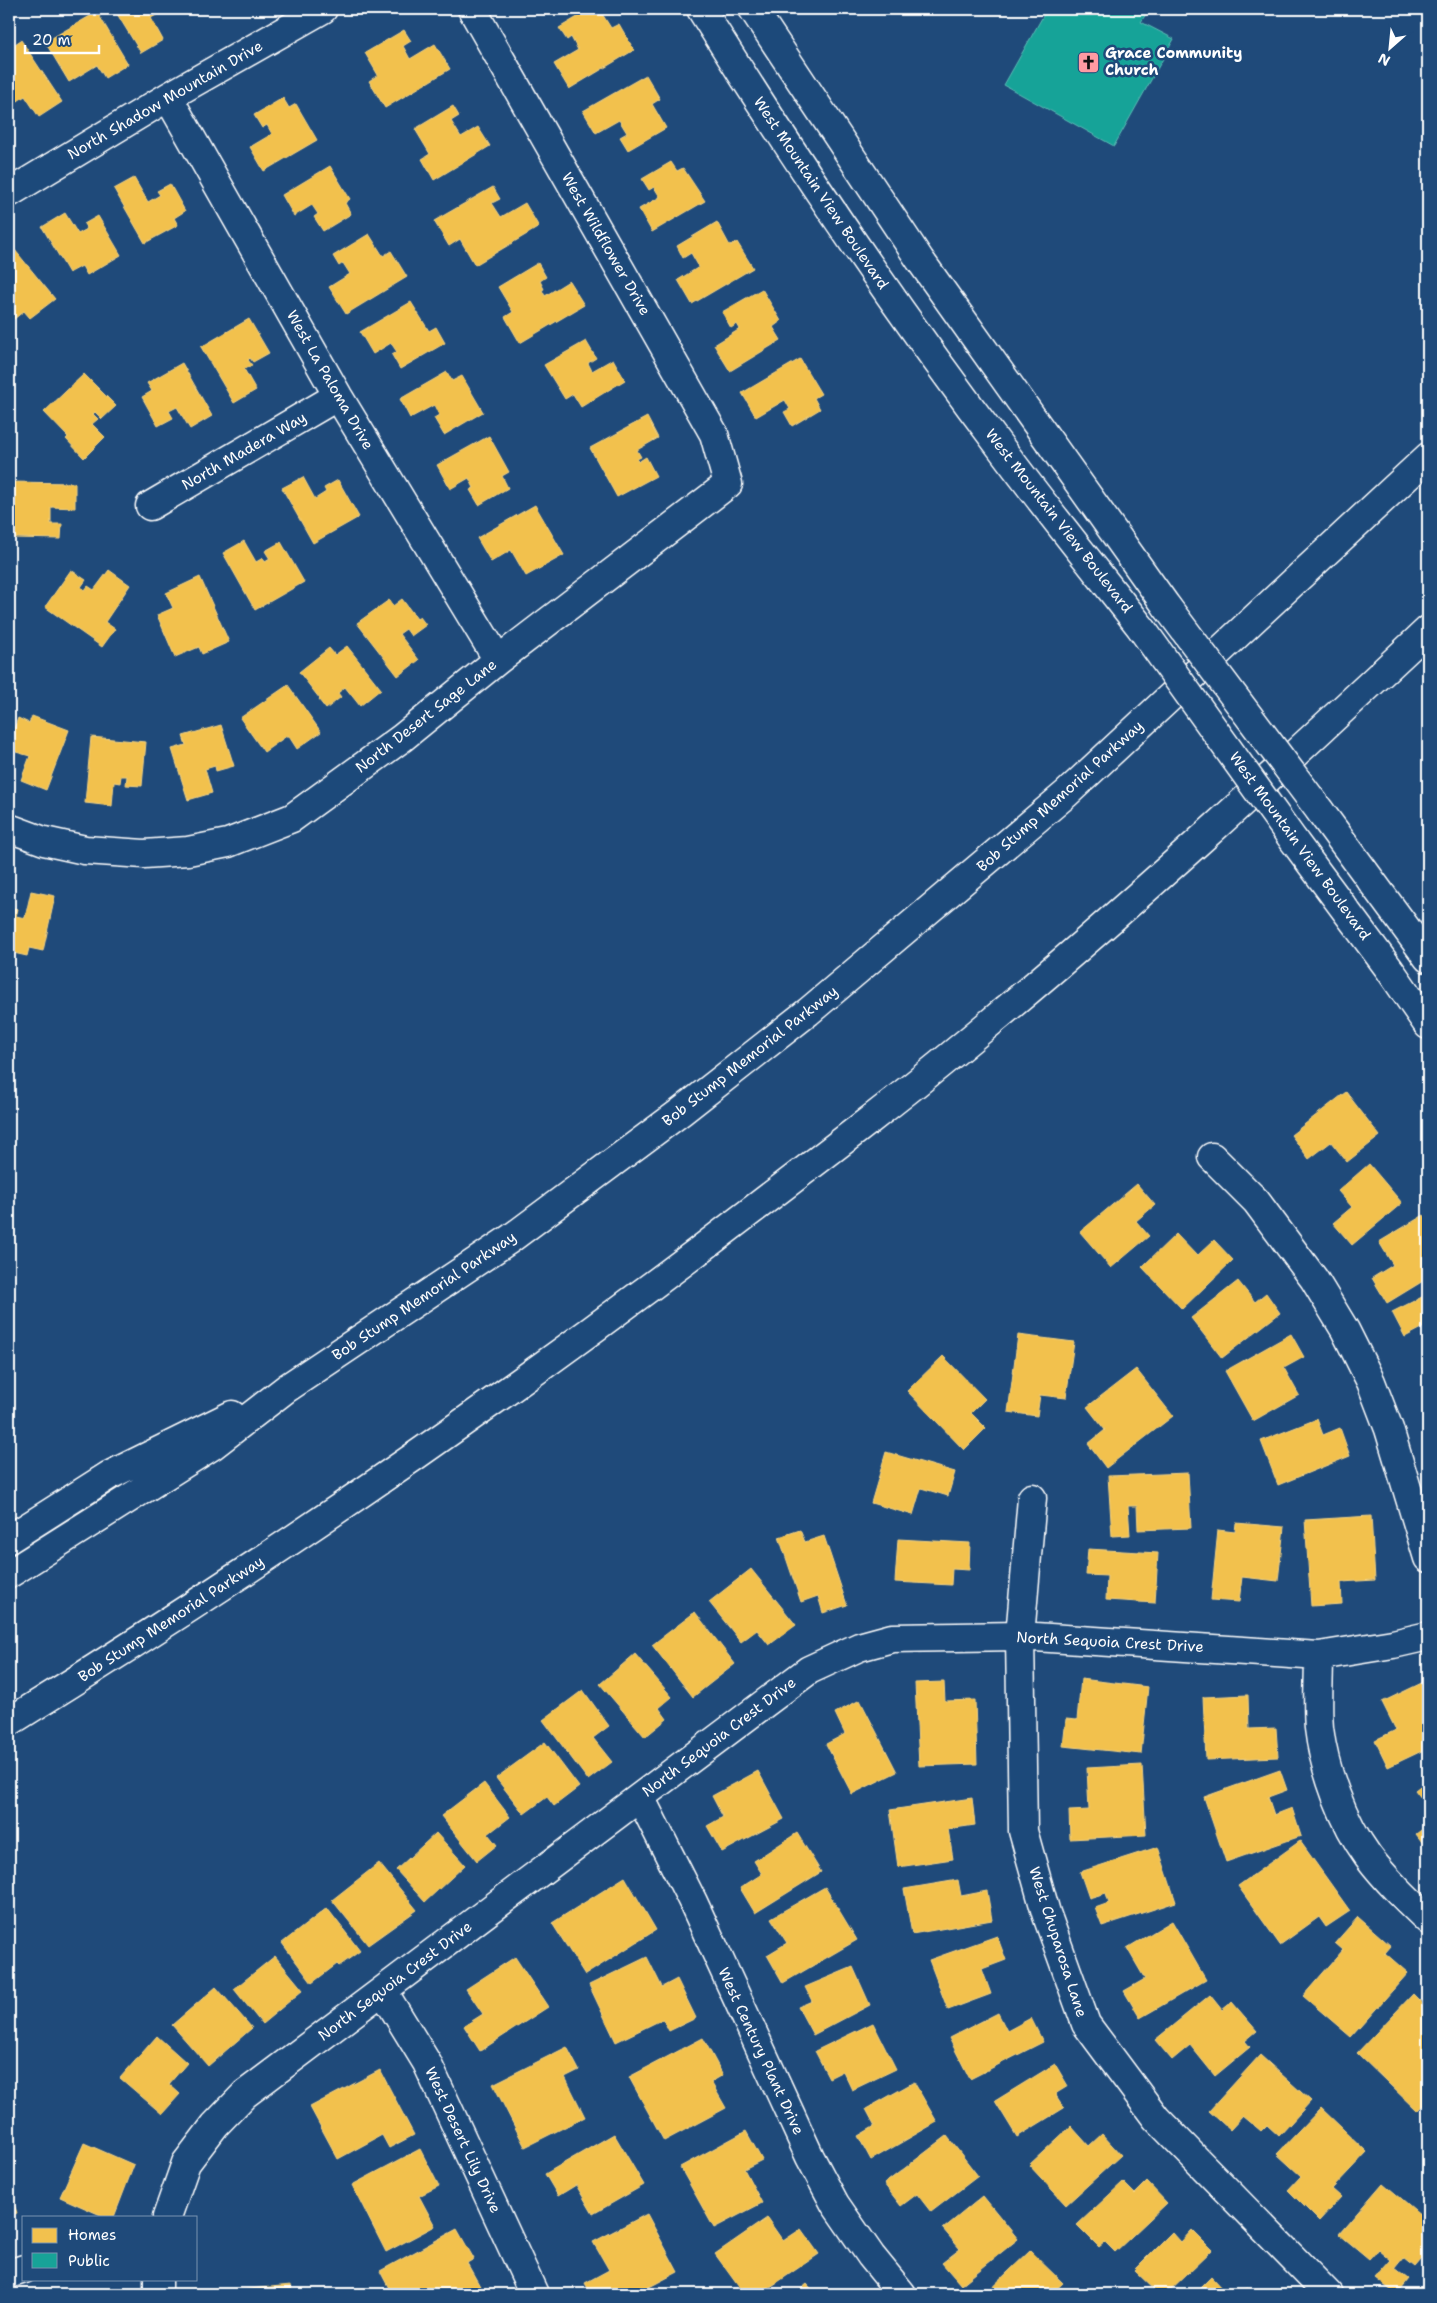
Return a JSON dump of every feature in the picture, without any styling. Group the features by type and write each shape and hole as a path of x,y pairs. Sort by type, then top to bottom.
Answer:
{"main road":[{"name":"North Shadow Mountain Drive","path":"9,193 168,97 323,9"},
{"name":"West Wildflower Drive","path":"472,9 714,434 728,484"},
{"name":"West Mountain View Boulevard","path":"702,9 758,101 883,285 1009,460 1142,629 1428,1025"},
{"path":"753,9 920,260 1167,607 1428,958"},
{"name":"West La Paloma Drive","path":"168,97 338,396 498,660"},
{"name":"North Madera Way","path":"150,506 338,396"},
{"name":"Bob Stump Memorial Parkway","path":"9,1574 212,1446 287,1388 510,1239 682,1111 808,1012 1066,794 1428,457"},
{"name":"North Desert Sage Lane","path":"9,828 44,841 85,850 144,854 188,851 228,843 292,818 402,738 498,660 728,484"},
{"name":"Bob Stump Memorial Parkway","path":"9,1722 147,1636 494,1403 654,1286 799,1175 992,1022 1191,848 1428,630"},
{"path":"1212,1157 1256,1201 1314,1279 1345,1330 1371,1382 1389,1429 1428,1558"},
{"path":"9,1539 108,1476 287,1388"},
{"name":"West Chuparosa Lane","path":"1032,1498 1020,1636 1023,1831 1046,1912 1086,2024 1156,2118 1328,2294"},
{"name":"North Sequoia Crest Drive","path":"167,2216 186,2163 216,2124 245,2094 809,1670 860,1647 892,1638 1020,1636 1319,1656 1393,1644 1428,1636"},
{"path":"1319,1656 1319,1728 1332,1784 1346,1818 1367,1854 1391,1884 1428,1920"},
{"name":"West Century Plant Drive","path":"640,1797 693,1902 810,2158 835,2204 871,2256 902,2294"},
{"name":"West Desert Lily Drive","path":"383,1991 427,2063 534,2294"},
{"path":"9,2274 22,2270"},
{"path":"158,2280 158,2294"}],"building: Homes":[{"path":"114,9 167,9 151,18 163,40 141,53"},
{"path":"591,9 599,9 611,28 619,24 634,50 569,89 554,64 578,50 571,37 567,40 559,28"},
{"path":"97,12 128,64 105,78 97,65 69,82 45,42"},
{"path":"404,30 411,41 403,46 410,59 435,44 450,69 385,108 369,81 378,75 365,53"},
{"path":"21,40 62,102 39,117 25,96 9,107 9,48"},
{"path":"646,75 660,99 652,104 666,128 628,150 620,137 627,133 619,120 596,133 583,111"},
{"path":"283,98 289,108 296,104 317,140 264,171 250,147 272,134 267,125 262,128 254,115"},
{"path":"453,106 459,116 451,121 461,137 478,127 490,146 434,180 422,159 430,154 415,129"},
{"path":"671,162 677,171 683,168 705,201 652,232 639,209 660,197 654,187 649,190 642,179"},
{"path":"330,166 350,199 345,203 351,214 323,231 314,217 318,214 312,205 294,216 282,195"},
{"path":"134,178 148,202 160,195 157,191 170,184 185,211 174,218 178,225 145,243 114,189"},
{"path":"493,187 500,199 492,203 501,217 525,203 539,227 475,265 460,239 449,246 434,221"},
{"path":"65,213 78,234 87,229 84,224 98,216 121,255 87,275 82,266 69,273 42,227"},
{"path":"717,222 730,246 737,242 753,268 692,304 678,280 699,267 691,253 683,258 677,246"},
{"path":"369,234 383,256 391,251 407,277 346,314 329,287 350,274 343,263 339,266 333,256"},
{"path":"10,244 55,299 30,318 24,311 9,323 9,246"},
{"path":"538,263 546,277 540,281 545,296 569,281 584,305 520,343 505,317 513,312 498,287"},
{"path":"762,289 781,321 773,327 781,340 730,371 714,345 740,329 737,324 731,328 722,312"},
{"path":"411,302 429,331 436,327 445,343 400,369 392,355 397,352 391,343 373,354 360,332"},
{"path":"249,319 269,353 253,362 250,358 248,360 252,365 244,369 256,390 234,403 201,347"},
{"path":"586,341 596,358 588,363 592,371 613,359 625,380 581,407 573,394 565,399 544,365"},
{"path":"800,359 821,394 814,398 820,409 792,426 784,412 790,409 785,400 756,417 742,393"},
{"path":"182,363 212,416 190,429 177,407 169,411 173,418 158,426 142,397 152,391 147,383"},
{"path":"447,372 452,381 462,376 483,412 444,435 434,418 439,415 434,405 410,418 400,399"},
{"path":"84,374 116,406 102,419 95,412 93,414 98,419 92,424 105,437 84,458 66,439 68,437 44,412"},
{"path":"647,417 658,438 637,450 641,457 637,459 638,462 646,457 656,476 617,497 590,448"},
{"path":"489,436 509,472 502,476 508,488 479,505 470,490 474,488 469,478 450,489 437,465"},
{"path":"303,477 315,499 326,492 324,488 338,480 359,517 313,543 282,488"},
{"path":"9,482 75,483 75,508 51,507 51,524 62,524 61,539 14,538 14,512 9,512"},
{"path":"535,505 564,555 526,576 511,550 491,562 477,538"},
{"path":"244,541 256,562 263,558 265,562 270,559 265,551 281,542 304,582 255,610 223,553"},
{"path":"71,570 86,580 81,587 85,590 88,586 94,590 109,570 130,585 105,622 115,629 102,647 45,607"},
{"path":"200,577 229,642 202,654 199,647 175,657 157,615 173,608 166,593"},
{"path":"402,599 417,619 420,617 426,625 411,636 406,629 399,634 419,660 398,676 357,623 389,600 393,606"},
{"path":"347,646 381,689 360,706 345,687 338,693 341,697 326,709 299,672 329,648 335,655"},
{"path":"288,685 321,732 297,749 288,735 264,752 240,718"},
{"path":"32,716 69,730 46,790 21,780 30,756 9,750 9,742 18,718 29,723"},
{"path":"221,725 234,766 216,771 215,766 205,769 212,793 188,800 172,749 186,745 183,736"},
{"path":"91,737 146,742 142,786 126,785 127,776 121,776 120,783 114,782 112,806 85,803"},
{"path":"31,891 55,896 43,951 29,948 27,956 9,952 9,907 18,909 16,916 25,918"},
{"path":"1346,1092 1380,1136 1347,1162 1331,1142 1309,1159 1291,1135"},
{"path":"1369,1164 1402,1203 1352,1245 1333,1223 1352,1207 1338,1191"},
{"path":"1137,1184 1155,1205 1136,1221 1149,1236 1111,1268 1080,1232"},
{"path":"1424,1215 1428,1222 1428,1278 1387,1303 1372,1278 1393,1265 1379,1242"},
{"path":"1176,1234 1197,1256 1214,1240 1233,1260 1182,1309 1142,1267"},
{"path":"1238,1281 1255,1302 1266,1293 1280,1313 1222,1358 1191,1318"},
{"path":"1428,1294 1428,1335 1424,1327 1405,1337 1392,1312"},
{"path":"1291,1334 1304,1357 1284,1368 1299,1395 1253,1421 1225,1371"},
{"path":"1018,1335 1074,1342 1066,1398 1040,1395 1037,1416 1008,1412"},
{"path":"943,1356 985,1399 971,1413 986,1428 964,1450 907,1391"},
{"path":"1136,1369 1173,1416 1106,1468 1088,1444 1105,1430 1087,1407"},
{"path":"1317,1419 1323,1435 1340,1428 1350,1456 1278,1485 1261,1441"},
{"path":"886,1452 955,1472 948,1496 921,1488 913,1515 871,1503"},
{"path":"1188,1473 1191,1528 1138,1530 1137,1506 1128,1506 1130,1535 1112,1536 1108,1476"},
{"path":"1371,1516 1375,1580 1341,1582 1342,1604 1311,1606 1305,1520"},
{"path":"1236,1523 1284,1527 1278,1581 1242,1577 1239,1602 1211,1600 1218,1530 1235,1532"},
{"path":"800,1530 805,1542 824,1536 847,1605 823,1613 818,1596 801,1602 779,1537"},
{"path":"898,1539 970,1543 969,1570 952,1569 951,1585 895,1582"},
{"path":"1088,1549 1158,1553 1155,1603 1106,1600 1107,1576 1086,1575"},
{"path":"751,1569 796,1625 769,1645 757,1630 741,1642 709,1602"},
{"path":"695,1612 735,1664 693,1697 652,1645"},
{"path":"635,1654 672,1697 659,1708 667,1719 645,1737 600,1684"},
{"path":"1081,1679 1148,1687 1141,1754 1063,1746 1066,1719 1077,1720"},
{"path":"1428,1680 1428,1748 1388,1767 1375,1740 1396,1730 1382,1702"},
{"path":"944,1682 945,1701 975,1700 977,1764 919,1766 915,1683"},
{"path":"583,1690 609,1726 593,1738 612,1762 588,1780 543,1720"},
{"path":"1248,1695 1249,1729 1276,1728 1278,1757 1206,1760 1203,1697"},
{"path":"860,1700 897,1772 852,1794 826,1744 845,1734 835,1713"},
{"path":"545,1742 579,1787 554,1806 547,1797 524,1814 496,1778"},
{"path":"1142,1765 1146,1835 1070,1839 1069,1811 1089,1810 1087,1768"},
{"path":"1280,1770 1287,1790 1268,1797 1274,1815 1292,1808 1301,1836 1226,1862 1204,1797"},
{"path":"758,1771 784,1819 722,1852 707,1826 723,1817 712,1796"},
{"path":"1428,1780 1428,1807 1415,1790"},
{"path":"484,1783 510,1817 488,1834 497,1845 477,1861 441,1816"},
{"path":"972,1798 975,1825 948,1829 953,1859 898,1867 890,1810"},
{"path":"1428,1825 1428,1850 1416,1834"},
{"path":"436,1833 465,1865 425,1902 396,1870"},
{"path":"797,1833 821,1872 755,1913 740,1888 762,1874 754,1861"},
{"path":"1300,1841 1350,1911 1326,1927 1319,1917 1280,1945 1238,1886"},
{"path":"1158,1847 1176,1902 1102,1926 1095,1908 1109,1903 1106,1893 1089,1898 1080,1872"},
{"path":"379,1863 417,1910 368,1945 332,1900"},
{"path":"625,1877 656,1930 585,1975 552,1923"},
{"path":"958,1880 961,1896 987,1891 992,1920 912,1934 904,1889"},
{"path":"825,1887 857,1940 783,1983 767,1955 787,1943 771,1918"},
{"path":"327,1908 360,1951 339,1966 337,1964 312,1983 282,1943"},
{"path":"1358,1917 1391,1946 1385,1953 1408,1973 1351,2037 1303,1996 1343,1950 1335,1943"},
{"path":"1172,1921 1206,1980 1140,2018 1124,1991 1145,1979 1127,1948"},
{"path":"997,1936 1006,1960 982,1969 991,1994 948,2010 929,1960"},
{"path":"275,1956 303,1990 262,2024 234,1989"},
{"path":"515,1957 548,2007 480,2051 464,2026 483,2014 466,1989"},
{"path":"647,1957 662,1987 677,1979 696,2018 669,2031 663,2019 616,2042 589,1985"},
{"path":"853,1967 870,2005 813,2035 798,2007 812,2001 805,1987"},
{"path":"216,1987 252,2028 208,2066 172,2025"},
{"path":"1413,1994 1428,2009 1428,2031 1426,2033 1428,2034 1428,2100 1417,2111 1357,2053"},
{"path":"1210,1995 1222,2010 1232,2002 1257,2031 1245,2041 1250,2047 1215,2076 1190,2045 1172,2060 1155,2040"},
{"path":"998,2013 1007,2031 1031,2018 1043,2042 970,2079 949,2038"},
{"path":"873,2023 896,2069 852,2090 843,2071 829,2078 815,2051"},
{"path":"157,2036 187,2063 169,2084 180,2094 162,2114 120,2078"},
{"path":"703,2038 723,2075 711,2082 726,2108 664,2141 629,2077"},
{"path":"567,2047 579,2070 565,2077 585,2117 525,2147 493,2084"},
{"path":"1260,2055 1311,2101 1279,2136 1267,2125 1261,2131 1243,2116 1230,2130 1209,2111"},
{"path":"1055,2064 1068,2086 1055,2094 1064,2108 1017,2137 995,2101"},
{"path":"380,2070 414,2135 389,2148 382,2135 338,2159 310,2107"},
{"path":"914,2082 937,2122 871,2160 858,2136 875,2126 866,2109"},
{"path":"1321,2108 1367,2152 1332,2189 1341,2197 1319,2221 1288,2190 1301,2176 1277,2154"},
{"path":"1071,2126 1089,2146 1102,2134 1121,2155 1066,2205 1029,2165"},
{"path":"746,2131 762,2160 744,2169 762,2203 714,2228 680,2167"},
{"path":"614,2134 644,2185 593,2214 576,2185 558,2196 545,2174"},
{"path":"947,2136 978,2176 931,2212 917,2194 901,2206 884,2184"},
{"path":"84,2143 134,2165 114,2216 103,2216 60,2197"},
{"path":"420,2149 439,2186 419,2196 435,2226 386,2252 352,2185"},
{"path":"1123,2182 1135,2194 1147,2182 1167,2203 1115,2252 1105,2242 1099,2247 1077,2225"},
{"path":"1383,2183 1428,2221 1428,2252 1415,2267 1404,2258 1395,2269 1408,2279 1396,2294 1375,2278 1391,2260 1378,2249 1369,2259 1339,2234"},
{"path":"9,2190 17,2213 9,2216"},
{"path":"983,2196 1018,2239 961,2285 942,2263 960,2249 943,2229"},
{"path":"647,2214 678,2272 636,2294 591,2294 585,2283 609,2270 593,2242"},
{"path":"767,2218 783,2241 801,2229 819,2254 760,2294 744,2294 715,2254"},
{"path":"457,2229 474,2259 467,2263 481,2288 470,2294 392,2294 380,2271"},
{"path":"1192,2230 1212,2250 1166,2294 1159,2294 1134,2270 1172,2232 1181,2242"},
{"path":"1030,2251 1063,2283 1051,2294 985,2294"},
{"path":"1211,2277 1227,2294 1194,2294"},
{"path":"807,2284 816,2294 795,2294"},
{"path":"291,2285 292,2294 229,2294 229,2291"},
{"path":"1247,2288 1254,2294 1241,2294"}],"building: Public":[{"name":"Grace Community Church","path":"1047,9 1149,9 1141,22 1174,39 1114,146 1004,85"}],"place":[{"name":"Grace Community Church","path":"1089,62"}]}
